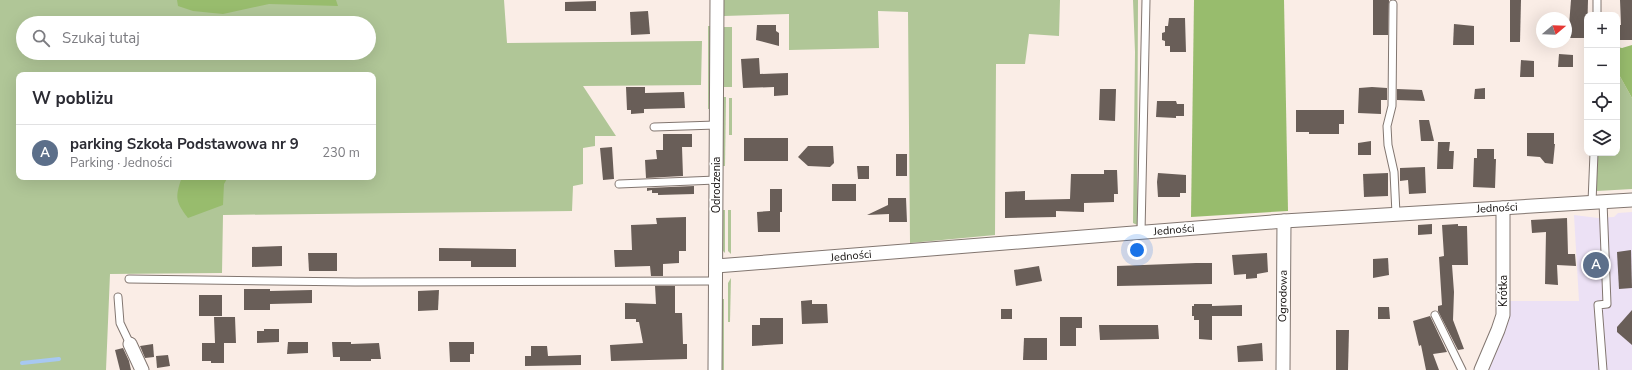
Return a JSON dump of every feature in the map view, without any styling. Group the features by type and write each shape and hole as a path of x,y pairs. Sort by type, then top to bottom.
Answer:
{"street":[{"name":"Odrodzenia","path":"716,370 717,0"},
{"name":"Jedności","path":"716,266 1284,221 1632,200"},
{"name":"Krótka","path":"1482,370 1503,315 1503,208"},
{"name":"Ogrodowa","path":"1282,370 1284,221"},
{"path":"130,344 142,370"}],"lane":[{"path":"1141,232 1146,0"},
{"path":"1597,0 1597,12"},
{"path":"1393,4 1392,106 1387,126 1388,146 1394,172 1396,214"},
{"path":"654,127 716,125"},
{"path":"1594,156 1607,304 1598,305 1603,370"},
{"path":"619,184 716,180"},
{"path":"128,279 355,282 716,281"},
{"path":"118,297 120,323 130,344"},
{"path":"1435,315 1462,370"}],"shaded area":[{"path":"1632,212 1632,370 1489,370 1507,322 1507,301 1579,301 1574,215 1598,218 1614,217 1618,213"}],"green space":[{"path":"0,0 504,0 507,43 702,41 701,85 583,86 616,136 595,136 595,146 583,148 583,184 573,186 572,211 223,215 222,273 110,274 106,370 0,370"},
{"path":"177,0 336,0 338,6 269,4 223,14 193,11 178,6"},
{"path":"724,0 1060,0 1059,36 1029,34 1025,64 996,64 995,235 910,243 908,12 878,11 879,48 789,50 789,14 724,16"},
{"path":"1133,0 1138,0 1137,225 1133,223 1135,52"},
{"path":"1194,0 1284,0 1288,211 1191,217"},
{"path":"708,26 710,26 710,109 708,109"},
{"path":"723,27 732,27 732,87 723,87"},
{"path":"1632,45 1632,98 1620,76 1620,48"},
{"path":"1620,76 1632,98 1632,189 1597,191 1597,156 1620,156"},
{"path":"723,97 726,97 725,166 722,166"},
{"path":"729,98 732,98 732,135 729,135"},
{"path":"181,180 226,180 224,184 223,205 188,218 179,203 177,194"},
{"path":"722,210 725,210 725,253 722,250"},
{"path":"728,210 731,210 731,254 728,251"},
{"path":"731,278 730,322 728,322 728,283"},
{"path":"722,299 724,299 724,370 722,370"}],"building":[{"path":"1373,0 1389,0 1388,35 1373,35"},
{"path":"1510,0 1521,0 1520,42 1510,42"},
{"path":"1571,0 1588,0 1588,12 1584,12 1584,38 1572,38 1572,12 1570,12"},
{"path":"1620,0 1632,0 1632,40 1620,40"},
{"path":"596,1 596,11 565,11 565,2"},
{"path":"648,11 650,34 631,35 630,12"},
{"path":"1169,18 1185,18 1186,52 1170,52 1170,46 1165,46 1165,41 1162,40 1162,33 1165,32 1165,26 1168,26"},
{"path":"1454,24 1474,26 1474,45 1453,45"},
{"path":"757,25 776,25 776,31 779,33 779,46 756,40"},
{"path":"1559,54 1573,55 1573,67 1558,67"},
{"path":"759,58 760,74 788,73 788,95 774,96 774,87 743,88 741,59"},
{"path":"1521,60 1534,61 1534,77 1520,77"},
{"path":"626,87 645,87 645,93 684,92 685,108 644,109 644,113 631,114 631,110 627,110"},
{"path":"1359,88 1387,88 1387,100 1381,100 1381,114 1358,113"},
{"path":"1485,88 1485,99 1474,99 1475,89"},
{"path":"1100,89 1116,89 1115,121 1099,120"},
{"path":"1397,89 1422,90 1425,101 1397,100"},
{"path":"1157,101 1176,101 1177,104 1184,104 1184,116 1176,116 1176,118 1156,117"},
{"path":"1296,110 1344,110 1344,124 1339,124 1339,134 1309,134 1309,132 1296,132"},
{"path":"1419,120 1429,120 1434,141 1421,141"},
{"path":"1527,133 1554,133 1555,144 1553,164 1545,163 1540,157 1527,156"},
{"path":"663,134 692,134 692,147 682,147 683,176 646,178 645,160 657,159 656,150 663,150"},
{"path":"744,138 788,138 788,161 744,161"},
{"path":"1371,141 1371,155 1358,155 1358,143"},
{"path":"1438,142 1450,142 1449,151 1454,151 1453,169 1437,169"},
{"path":"808,146 833,146 834,163 830,167 808,166 798,157"},
{"path":"612,147 614,179 603,180 600,148"},
{"path":"1477,149 1494,149 1494,159 1496,159 1495,188 1473,187 1474,158 1477,158"},
{"path":"896,154 907,154 907,176 896,176"},
{"path":"857,166 869,166 869,179 858,179"},
{"path":"1425,167 1426,193 1409,194 1408,180 1400,181 1400,168"},
{"path":"1104,170 1117,170 1118,194 1114,194 1114,202 1084,203 1084,212 1056,211 1056,217 1005,218 1005,192 1025,191 1025,200 1070,199 1071,174 1104,174"},
{"path":"1158,173 1186,175 1186,193 1180,193 1180,197 1158,197"},
{"path":"1388,173 1388,196 1364,197 1363,174"},
{"path":"832,184 856,184 856,201 832,201"},
{"path":"694,186 694,194 658,195 658,193 652,193 652,190 647,191 647,188"},
{"path":"770,189 782,189 780,232 758,232 757,212 770,211"},
{"path":"888,198 906,198 907,222 889,222 889,214 867,215 888,205"},
{"path":"686,217 686,251 679,251 679,263 663,264 663,276 651,276 650,266 615,267 614,250 632,250 631,225 657,224 656,218"},
{"path":"1567,218 1568,254 1575,254 1576,266 1557,265 1558,285 1545,284 1546,232 1532,233 1531,220"},
{"path":"1432,224 1432,234 1418,235 1418,225"},
{"path":"1458,224 1458,226 1467,226 1468,265 1452,265 1454,292 1453,320 1464,349 1458,350 1438,311 1438,306 1442,305 1439,257 1444,256 1442,225"},
{"path":"282,246 282,266 252,267 252,247"},
{"path":"439,248 516,249 516,267 471,267 471,261 439,261"},
{"path":"1631,250 1632,288 1619,289 1617,252"},
{"path":"308,253 337,253 337,271 309,271"},
{"path":"1267,253 1268,272 1257,274 1257,278 1246,279 1246,274 1234,275 1232,255"},
{"path":"1388,258 1389,275 1373,278 1373,259"},
{"path":"1212,263 1212,284 1117,286 1117,266"},
{"path":"1039,266 1042,281 1016,286 1014,270"},
{"path":"655,286 675,286 675,313 682,313 683,344 687,344 687,359 611,361 610,345 643,343 639,322 636,322 636,319 625,319 625,303 656,304"},
{"path":"244,289 270,289 270,291 312,290 312,303 270,304 270,310 244,310"},
{"path":"439,290 438,310 418,311 418,291"},
{"path":"199,295 222,295 222,316 199,316"},
{"path":"812,300 812,304 827,304 828,323 802,324 801,301"},
{"path":"1194,304 1212,304 1212,306 1242,305 1242,316 1212,316 1212,340 1199,339 1199,320 1194,320 1194,316 1192,316 1192,306 1194,306"},
{"path":"1378,307 1389,307 1390,319 1378,319"},
{"path":"1001,309 1012,309 1012,319 1001,319"},
{"path":"1632,310 1632,345 1617,332 1617,327"},
{"path":"1430,316 1447,352 1433,354 1439,370 1426,370 1421,345 1419,346 1413,321"},
{"path":"214,317 235,317 236,343 224,343 224,363 202,361 202,343 215,343"},
{"path":"1060,317 1082,317 1082,328 1076,328 1076,346 1060,346"},
{"path":"760,318 783,318 783,344 752,346 752,325 760,325"},
{"path":"1099,325 1158,325 1159,339 1100,340"},
{"path":"264,329 279,329 279,342 257,343 257,331 264,331"},
{"path":"1336,330 1349,330 1348,370 1336,370"},
{"path":"1024,338 1047,338 1047,360 1023,360"},
{"path":"288,342 308,342 308,353 287,354"},
{"path":"332,342 351,342 351,344 379,343 381,359 371,359 371,361 340,361 340,357 333,357"},
{"path":"449,342 474,342 474,354 470,354 470,362 450,362"},
{"path":"1262,343 1263,361 1238,362 1237,346"},
{"path":"153,344 154,357 145,358 140,346"},
{"path":"531,346 547,346 548,356 581,355 581,365 525,366 525,356 531,356"},
{"path":"123,348 131,370 120,370 115,350"},
{"path":"168,355 170,366 157,368 156,356"}],"waterway":[{"path":"22,363 59,359"}],"place":[{"name":"parking Szkoła Podstawowa nr 9","path":"1596,265"}]}
